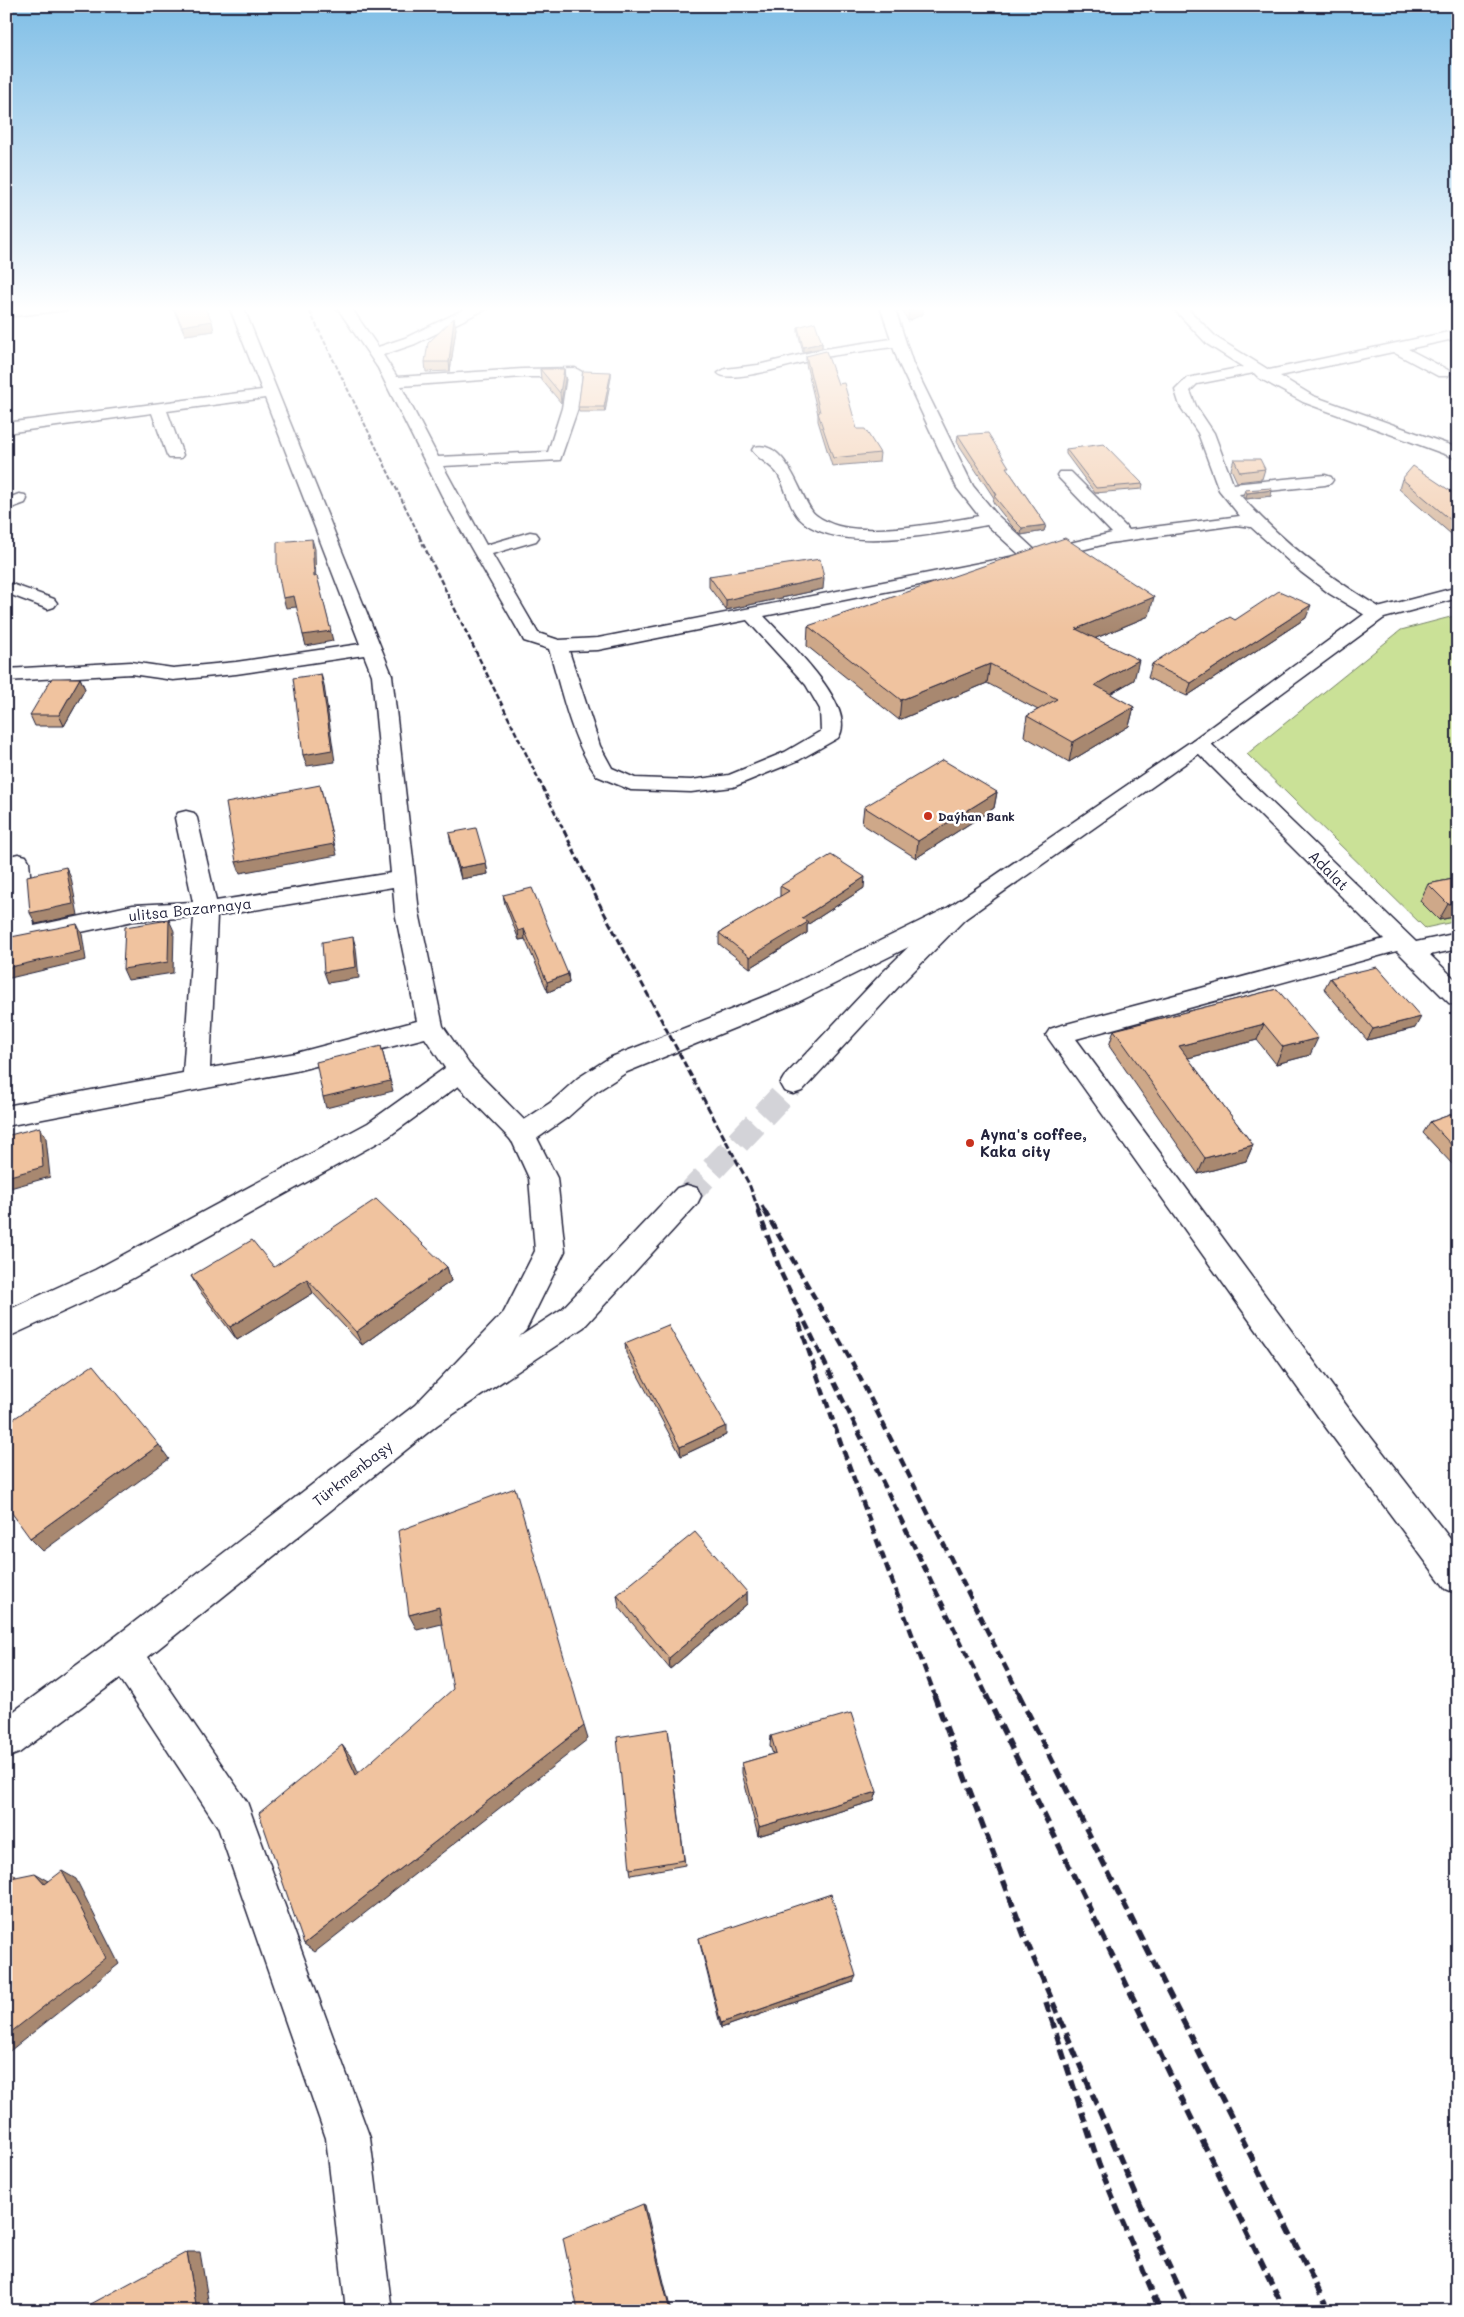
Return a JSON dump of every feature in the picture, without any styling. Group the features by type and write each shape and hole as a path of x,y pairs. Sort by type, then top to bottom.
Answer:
{"street":[{"path":"6,428 111,414"},
{"path":"160,414 175,454"},
{"path":"280,414 382,675 407,912 432,1027 460,1071 522,1135 543,1178 550,1251 515,1321 426,1415"},
{"path":"408,414 481,552 531,637 558,646 598,644 1033,557 1125,536 1236,520 1256,523"},
{"path":"432,462 554,457 568,414"},
{"path":"930,414 965,488 991,519 1033,557"},
{"path":"1193,414 1206,433 1227,490 1256,523 1307,568 1336,590 1377,614"},
{"path":"1349,414 1458,454"},
{"path":"760,450 776,460 787,475 805,514 820,525 851,533 888,534 991,519"},
{"path":"1065,476 1125,536"},
{"path":"1227,490 1325,480"},
{"path":"481,552 530,537"},
{"path":"6,587 48,603"},
{"path":"522,1135 560,1110 587,1085 618,1065 787,997 957,913 1200,744 1377,614 1458,592"},
{"path":"558,646 590,746 604,772 631,784 691,786 733,781 792,756 831,734 830,709 814,682 752,614"},
{"path":"6,675 131,668 173,674 236,668 372,648"},
{"name":"Adalat","path":"1200,744 1458,996"},
{"path":"186,818 206,909 196,1080"},
{"path":"14,938 18,860"},
{"name":"ulitsa Bazarnaya","path":"14,938 133,913 206,909 404,878"},
{"path":"793,1084 957,913"},
{"path":"1458,941 1406,947 1060,1035 1338,1419 1458,1578"},
{"path":"6,1116 296,1062 432,1027"},
{"path":"6,1325 104,1279 378,1130 460,1071"},
{"name":"Türkmenbaşy","path":"6,1740 124,1653 426,1415 573,1318 687,1196"},
{"path":"124,1653 233,1816 348,2138 369,2311"}],"green space":[{"path":"1458,615 1458,921 1425,928 1247,754 1401,630"}],"building":[{"path":"818,414 853,414 857,429 865,429 880,453 833,458"},
{"path":"988,433 1009,467 1006,467 1046,525 1022,528 1012,518 994,496 997,495 958,435"},
{"path":"1104,444 1143,484 1096,488 1066,449"},
{"path":"1234,459 1260,459 1265,469 1240,472"},
{"path":"1413,466 1458,496 1458,526 1402,479"},
{"path":"1271,488 1272,490 1247,493 1245,490"},
{"path":"1065,538 1154,597 1076,629 1139,660 1095,685 1134,707 1073,742 1027,716 1057,699 990,664 901,700 808,626"},
{"path":"312,539 314,577 317,576 331,631 303,635 294,596 283,598 277,567 277,542"},
{"path":"820,559 824,578 726,600 709,576"},
{"path":"1279,591 1311,605 1191,683 1152,664 1202,631 1204,632 1230,617 1235,620"},
{"path":"321,674 332,750 303,755 293,678"},
{"path":"52,678 80,678 59,715 30,715"},
{"name":"Daýhan Bank","path":"943,760 997,792 918,841 864,807"},
{"path":"320,785 334,844 236,862 226,803"},
{"path":"476,828 486,863 459,868 449,833"},
{"path":"831,855 865,877 802,918 808,922 750,957 719,933 789,891 780,886"},
{"path":"66,867 73,904 30,913 27,876"},
{"path":"1458,878 1458,902 1448,904 1428,884"},
{"path":"532,888 568,974 547,982 524,929 518,931 503,895"},
{"path":"169,920 168,962 123,969 125,927"},
{"path":"77,924 82,951 6,968 6,938"},
{"path":"353,937 356,967 324,972 322,942"},
{"path":"1377,967 1421,1017 1373,1029 1330,978"},
{"path":"1277,989 1318,1038 1283,1047 1264,1024 1179,1046 1253,1145 1205,1158 1114,1030"},
{"path":"381,1046 390,1081 323,1097 316,1062"},
{"path":"1458,1112 1458,1152 1430,1122"},
{"path":"40,1127 43,1167 6,1177 6,1136"},
{"path":"376,1199 447,1267 356,1332 307,1279 230,1327 191,1276 252,1240 274,1267"},
{"path":"668,1325 726,1426 680,1447 625,1343"},
{"path":"93,1365 159,1445 30,1538 6,1505 6,1424"},
{"path":"515,1488 584,1726 304,1944 259,1813 342,1745 356,1775 453,1689 439,1607 409,1615 398,1531"},
{"path":"695,1532 747,1592 669,1658 617,1595"},
{"path":"851,1713 877,1792 759,1827 742,1763 776,1753 771,1736"},
{"path":"668,1729 684,1860 630,1869 617,1737"},
{"path":"62,1871 106,1958 6,2036 6,1879 35,1873 45,1884"},
{"path":"831,1894 856,1976 721,2023 699,1938"},
{"path":"643,2204 670,2311 578,2311 563,2238"},
{"path":"187,2252 197,2311 78,2311"}],"tunnel":[{"path":"687,1196 793,1084"}],"railway":[{"path":"360,414 420,537"},
{"path":"419,536 565,833"},
{"path":"564,831 601,907 749,1184 759,1211"},
{"path":"762,1206 765,1211"},
{"path":"758,1210 782,1275 987,1696"},
{"path":"764,1210 853,1364 1020,1696"},
{"path":"799,1323 841,1444 935,1696"},
{"path":"934,1695 1025,1938 1140,2204 1190,2311"},
{"path":"986,1695 1285,2311"},
{"path":"1019,1695 1329,2311"},
{"path":"1046,2002 1099,2165 1160,2311"}],"place":[{"name":"Daýhan Bank","path":"928,816"},
{"name":"Ayna's coffee, Kaka city","path":"970,1143"}]}
